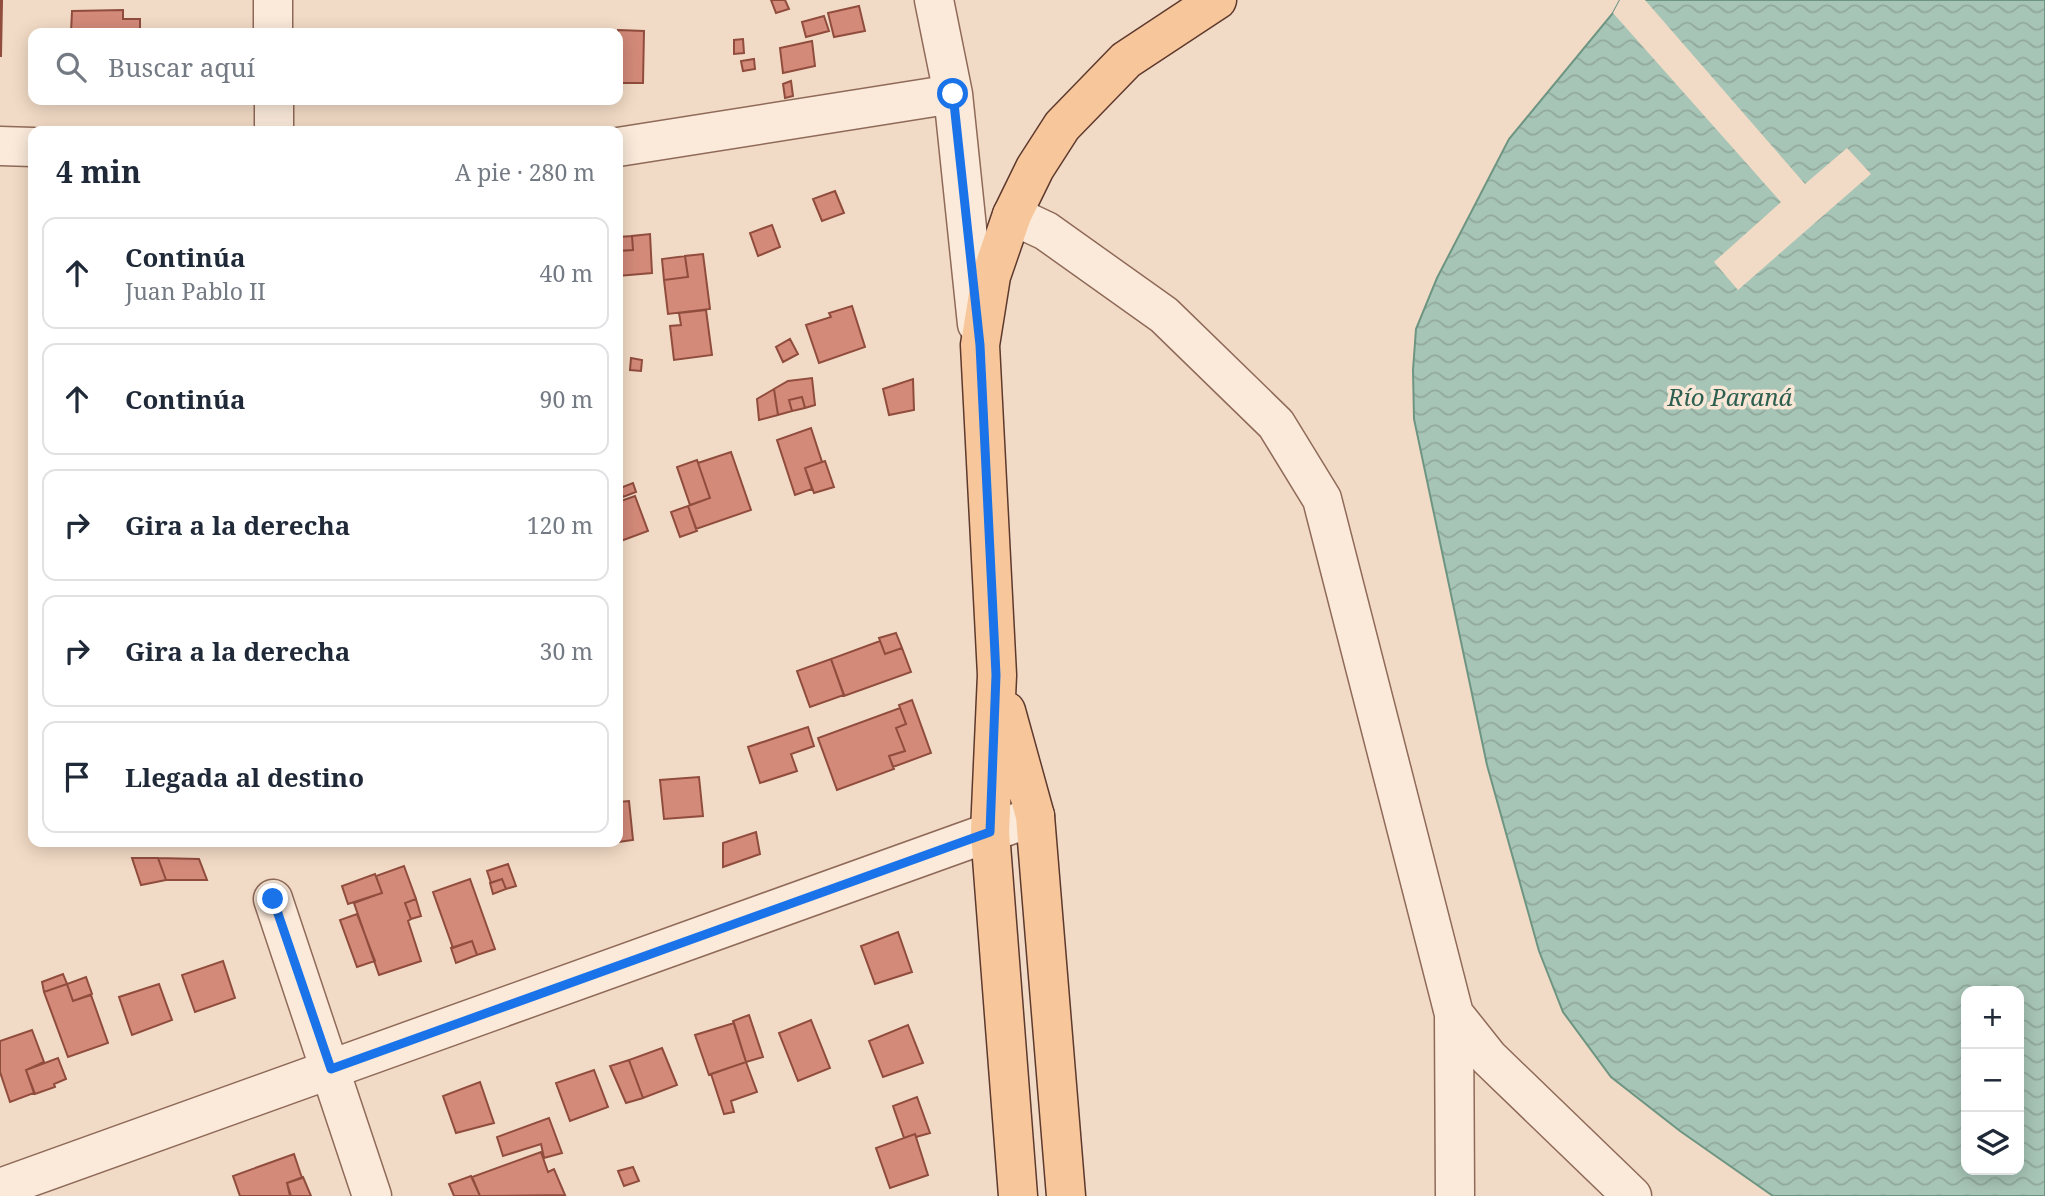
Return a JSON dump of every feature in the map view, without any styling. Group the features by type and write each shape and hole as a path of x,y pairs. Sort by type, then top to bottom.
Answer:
{"main road":[{"path":"1018,1196 990,832 996,675 980,345 991,276 1012,215 1035,168 1062,126 1126,60 1217,0"},
{"path":"996,675 1035,816 1066,1196"}],"street":[{"path":"273,0 273,28"},
{"path":"934,0 953,94 980,345"},
{"path":"623,146 953,94"},
{"path":"274,105 274,126"},
{"path":"0,146 28,147"},
{"path":"1012,215 1046,231 1164,315 1276,424 1322,499 1454,1014 1455,1196"},
{"path":"0,1188 1035,816"},
{"path":"273,899 372,1196"},
{"path":"1454,1014 1489,1059 1632,1196"}],"water":[{"name":"Río Paraná","path":"1620,0 2045,0 2045,1196 1773,1196 1680,1131 1611,1077 1563,1012 1539,951 1487,765 1414,419 1416,329 1437,278 1509,139 1613,13"}],"pier":[{"path":"1620,0 1645,0 1805,184 1847,148 1871,174 1738,290 1714,262 1781,202 1613,13"}],"building":[{"path":"771,0 785,0 789,9 776,13"},
{"path":"2,1 1,56 0,56"},
{"path":"859,6 865,31 834,37 828,13"},
{"path":"123,10 123,19 140,19 140,28 71,28 72,11"},
{"path":"824,16 829,31 806,37 802,22"},
{"path":"623,30 644,31 643,83 623,83"},
{"path":"743,39 744,53 734,54 734,40"},
{"path":"812,41 815,66 783,73 780,48"},
{"path":"754,59 755,69 743,71 741,61"},
{"path":"791,81 793,96 785,98 783,84"},
{"path":"835,191 844,213 822,221 813,199"},
{"path":"772,225 780,247 758,256 750,233"},
{"path":"650,234 652,273 623,276 623,251 633,250 632,236"},
{"path":"632,236 633,250 623,251 623,237"},
{"path":"703,254 710,309 668,314 664,280 688,277 685,256"},
{"path":"685,256 688,277 664,280 662,259"},
{"path":"852,306 865,347 819,363 806,325 831,317 829,313"},
{"path":"706,310 712,355 674,360 670,326 681,325 679,313"},
{"path":"790,339 798,354 783,362 776,347"},
{"path":"631,358 642,360 641,371 630,370"},
{"path":"812,378 815,405 805,408 802,397 789,400 792,411 778,415 774,389 788,381"},
{"path":"913,379 914,410 889,415 883,389"},
{"path":"774,389 778,415 759,420 757,399"},
{"path":"802,397 805,408 792,411 789,400"},
{"path":"811,428 822,462 805,468 812,489 795,495 777,440"},
{"path":"731,452 751,510 696,529 688,506 710,498 698,463"},
{"path":"697,460 710,498 690,505 677,467"},
{"path":"825,461 834,487 814,493 805,468"},
{"path":"633,483 636,492 623,497 623,487"},
{"path":"635,496 648,531 623,540 623,500"},
{"path":"688,506 697,531 680,537 671,512"},
{"path":"896,633 902,648 885,654 879,638"},
{"path":"880,641 885,654 902,648 911,672 844,696 831,659"},
{"path":"831,659 844,695 810,707 797,671"},
{"path":"912,700 931,753 893,767 889,756 905,751 896,728 906,724 899,705"},
{"path":"900,708 906,724 896,728 905,751 889,756 894,769 837,790 818,738"},
{"path":"808,727 814,746 791,754 797,771 760,783 748,747"},
{"path":"699,777 703,816 664,819 660,780"},
{"path":"629,801 633,840 623,841 623,802"},
{"path":"756,832 760,854 723,867 723,843"},
{"path":"132,858 158,858 166,880 141,885"},
{"path":"158,858 199,859 207,880 166,880"},
{"path":"508,864 516,886 506,889 502,879 491,883 487,871"},
{"path":"404,866 416,899 405,903 421,961 379,975 354,903 382,893 376,876"},
{"path":"375,874 382,893 348,904 342,886"},
{"path":"470,879 495,949 477,955 472,941 453,948 433,892"},
{"path":"502,879 506,889 493,894 490,883"},
{"path":"416,899 421,916 411,919 405,903"},
{"path":"357,914 375,961 357,967 340,920"},
{"path":"898,932 912,972 875,984 861,946"},
{"path":"472,941 477,955 456,963 451,948"},
{"path":"223,961 235,998 195,1012 182,975"},
{"path":"63,974 67,984 44,992 42,982"},
{"path":"86,977 92,994 73,1001 67,984"},
{"path":"67,984 73,1001 91,995 108,1043 68,1057 44,992"},
{"path":"159,984 172,1020 132,1035 119,997"},
{"path":"749,1015 763,1057 746,1062 733,1021"},
{"path":"811,1020 830,1068 798,1081 779,1033"},
{"path":"734,1023 746,1062 709,1075 695,1035"},
{"path":"908,1025 923,1063 883,1077 869,1041"},
{"path":"32,1030 44,1062 26,1070 34,1093 10,1102 0,1072 0,1041"},
{"path":"662,1048 677,1085 643,1098 629,1060"},
{"path":"58,1058 66,1079 54,1084 55,1087 35,1094 26,1070"},
{"path":"629,1060 643,1098 626,1103 610,1066"},
{"path":"746,1062 757,1092 731,1101 734,1112 724,1114 711,1074"},
{"path":"594,1070 608,1107 570,1121 556,1083"},
{"path":"480,1082 494,1123 456,1133 443,1096"},
{"path":"917,1097 930,1133 904,1138 893,1106"},
{"path":"549,1118 562,1153 544,1158 541,1144 503,1156 497,1137"},
{"path":"915,1134 928,1175 890,1188 876,1148"},
{"path":"541,1152 548,1172 554,1169 565,1195 480,1196 472,1177"},
{"path":"294,1154 302,1178 287,1183 291,1196 240,1196 233,1176"},
{"path":"633,1167 639,1181 624,1186 618,1171"},
{"path":"471,1176 480,1196 454,1196 449,1184"},
{"path":"303,1177 311,1196 290,1196 287,1183"}],"route":[{"path":"273,899 331,1069 990,832 996,675 980,345 953,94"}]}
